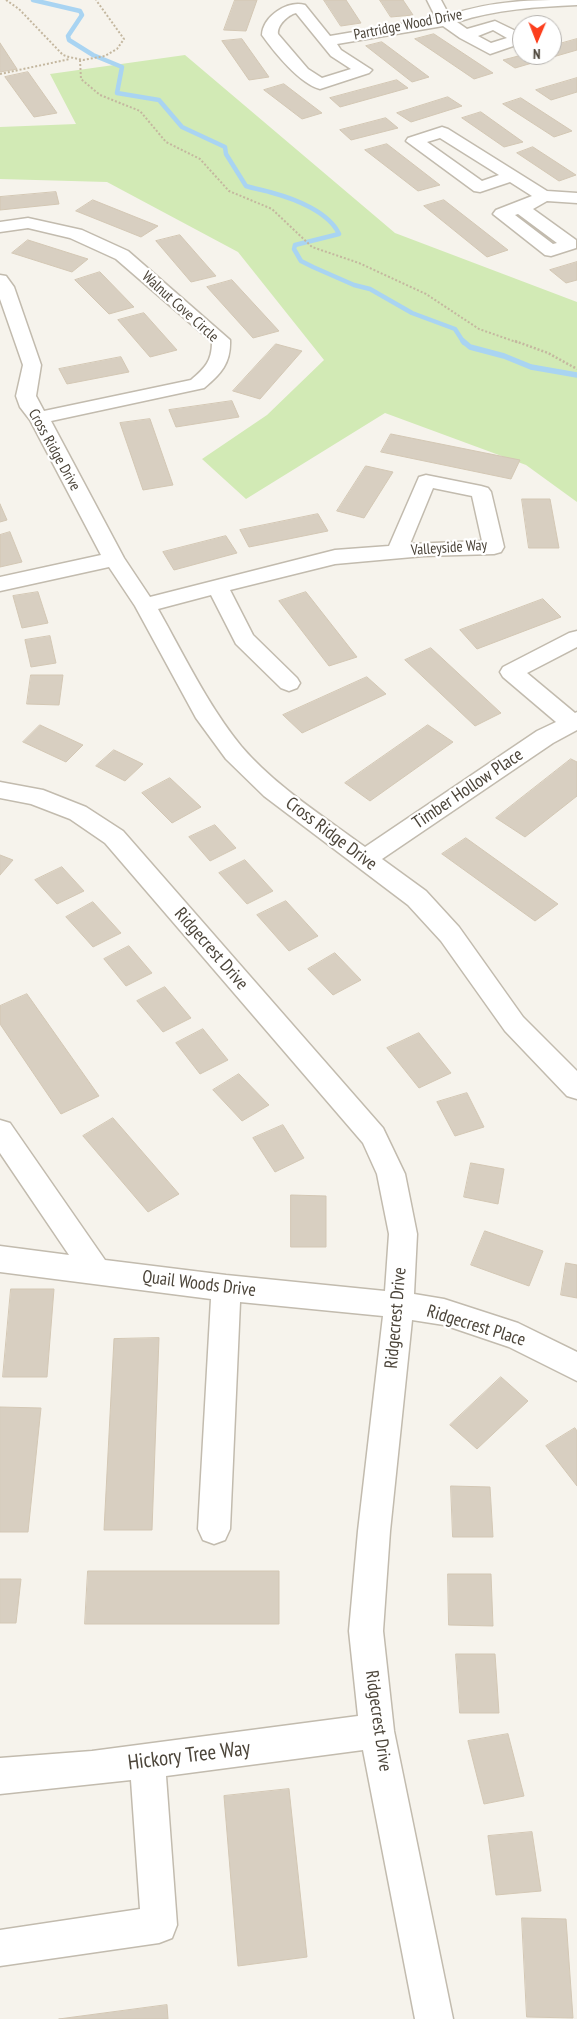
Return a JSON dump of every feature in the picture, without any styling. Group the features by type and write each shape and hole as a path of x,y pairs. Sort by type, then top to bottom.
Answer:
{"street":[{"path":"434,0 437,11 445,21 467,34"},
{"name":"Partridge Wood Drive","path":"327,41 445,21 478,10 523,3 577,1"},
{"name":"Partridge Wood Drive","path":"300,8 327,41 336,54 364,70 320,84 303,72 270,35 270,29 285,11 300,8"},
{"path":"510,177 480,187 414,141 442,132 542,196 577,198"},
{"path":"521,208 534,203 542,196"},
{"name":"Walnut Cove Circle","path":"0,227 28,223 76,234 122,255 221,340 222,356 212,372 197,384 39,418"},
{"name":"Cross Ridge Drive","path":"0,280 5,287 32,364 26,396 30,407 39,418 114,559 145,604 207,718 234,753 272,790 416,898 450,934 514,1024 577,1088"},
{"name":"Valleyside Way","path":"145,604 335,556 494,547 481,492 426,480 398,552"},
{"path":"0,584 114,559"},
{"path":"218,587 244,639 289,683"},
{"name":"Timber Hollow Place","path":"365,859 545,737 575,721 511,672 577,638"},
{"name":"Ridgecrest Drive","path":"0,790 35,796 78,813 114,837 373,1136 391,1174 403,1234 399,1305 374,1531 366,1631 377,1731 434,2019"},
{"path":"0,1130 96,1271"},
{"name":"Quail Woods Drive","path":"0,1259 226,1288 399,1305"},
{"path":"214,1529 226,1288"},
{"name":"Ridgecrest Place","path":"399,1305 444,1312 518,1336 577,1367"},
{"name":"Hickory Tree Way","path":"0,1776 147,1761 377,1731"},
{"path":"0,1948 159,1925 147,1761"}],"path":[{"path":"6,0 19,9 53,46 70,59"},
{"path":"0,74 70,59 80,60 117,49 124,39 96,0"},
{"path":"80,60 81,79 100,96 140,111 166,142 200,160 229,191 272,209 312,247 359,263 426,294 479,329 548,353 577,369"}],"green space":[{"path":"185,55 395,233 577,302 577,502 526,465 385,413 246,499 202,459 267,415 324,360 238,252 107,182 0,179 0,127 76,124 50,74"}],"building":[{"path":"235,0 257,0 246,31 224,30"},
{"path":"324,0 346,0 361,23 341,26"},
{"path":"380,0 403,0 413,15 391,17"},
{"path":"434,34 493,73 474,79 415,39"},
{"path":"242,39 269,77 249,80 222,41"},
{"path":"577,39 577,50 562,54 562,43"},
{"path":"382,42 429,77 412,82 366,46"},
{"path":"0,43 17,69 0,72"},
{"path":"512,58 512,65 525,65 515,68 503,60"},
{"path":"28,72 57,113 34,117 5,77"},
{"path":"577,78 577,92 551,100 536,90"},
{"path":"397,80 408,88 340,107 330,98"},
{"path":"284,84 322,113 302,119 264,90"},
{"path":"448,97 462,106 411,122 397,113"},
{"path":"521,98 572,131 554,137 503,104"},
{"path":"481,112 523,142 504,147 462,118"},
{"path":"386,118 398,128 351,140 340,130"},
{"path":"387,144 440,185 418,191 365,150"},
{"path":"533,147 576,175 559,181 517,153"},
{"path":"56,192 59,204 0,210 0,197"},
{"path":"93,200 158,226 141,237 76,211"},
{"path":"444,200 508,250 487,257 424,206"},
{"path":"180,235 216,276 191,282 156,241"},
{"path":"28,240 88,259 72,272 12,253"},
{"path":"577,262 577,280 566,283 550,270"},
{"path":"100,272 134,307 109,314 75,280"},
{"path":"232,280 279,331 253,338 207,287"},
{"path":"144,313 177,350 150,357 118,320"},
{"path":"276,344 302,351 260,399 233,391"},
{"path":"121,357 129,372 67,384 59,369"},
{"path":"232,401 239,417 176,427 169,410"},
{"path":"150,419 173,485 143,490 120,423"},
{"path":"391,434 520,460 511,479 381,452"},
{"path":"366,466 393,472 364,518 337,511"},
{"path":"522,499 550,499 559,548 529,548"},
{"path":"0,504 7,520 0,522"},
{"path":"318,514 328,531 249,547 240,530"},
{"path":"10,532 22,562 0,567 0,535"},
{"path":"226,536 237,553 174,570 163,552"},
{"path":"38,592 48,623 22,628 13,596"},
{"path":"306,592 357,657 329,666 279,601"},
{"path":"543,599 561,617 477,649 460,630"},
{"path":"50,636 56,663 31,667 25,640"},
{"path":"431,648 501,713 475,726 405,660"},
{"path":"31,675 63,675 59,705 27,704"},
{"path":"367,677 386,694 302,733 283,715"},
{"path":"40,725 83,745 66,762 23,742"},
{"path":"428,725 453,742 370,801 345,783"},
{"path":"114,750 143,764 125,781 96,766"},
{"path":"571,759 577,762 577,796 525,837 496,818"},
{"path":"170,778 201,807 172,823 142,793"},
{"path":"215,825 236,848 210,861 189,837"},
{"path":"466,838 558,904 535,921 442,854"},
{"path":"0,855 13,860 0,875"},
{"path":"245,860 273,891 247,904 219,873"},
{"path":"62,867 84,891 57,904 35,880"},
{"path":"286,901 318,936 289,951 257,915"},
{"path":"93,902 121,933 93,947 66,917"},
{"path":"129,946 152,973 126,986 104,959"},
{"path":"335,953 361,980 333,995 308,969"},
{"path":"165,987 191,1018 163,1032 137,1001"},
{"path":"27,994 99,1096 61,1114 0,1024 0,1006"},
{"path":"203,1029 228,1060 200,1074 176,1043"},
{"path":"419,1033 451,1073 419,1088 387,1048"},
{"path":"239,1074 269,1105 242,1121 213,1090"},
{"path":"467,1093 484,1127 455,1136 437,1102"},
{"path":"113,1118 179,1194 148,1212 83,1136"},
{"path":"283,1125 304,1158 275,1172 253,1138"},
{"path":"471,1163 504,1169 498,1204 464,1197"},
{"path":"291,1195 326,1196 326,1247 291,1247"},
{"path":"485,1231 543,1251 529,1286 471,1265"},
{"path":"566,1263 577,1265 577,1298 561,1295"},
{"path":"11,1289 54,1289 47,1377 3,1377"},
{"path":"159,1338 152,1530 104,1530 114,1339"},
{"path":"501,1377 528,1401 477,1449 450,1425"},
{"path":"0,1407 41,1408 28,1532 0,1532"},
{"path":"575,1428 577,1431 577,1486 546,1446"},
{"path":"451,1486 490,1487 493,1537 453,1537"},
{"path":"88,1571 279,1571 279,1624 85,1624"},
{"path":"448,1574 491,1574 493,1626 449,1625"},
{"path":"0,1579 21,1579 16,1623 0,1623"},
{"path":"456,1654 495,1654 499,1713 460,1713"},
{"path":"508,1734 524,1796 484,1804 468,1741"},
{"path":"289,1789 307,1957 238,1966 224,1796"},
{"path":"532,1832 541,1891 496,1895 488,1836"},
{"path":"522,1918 566,1919 573,2018 527,2017"},
{"path":"167,2005 168,2019 59,2019"}],"waterway":[{"path":"33,0 80,11 82,15 68,36 69,40 93,55 122,67 117,93 159,100 182,127 225,147 226,154 246,186 291,199 328,219 339,234 295,245 294,249 301,261 354,285 370,289 412,313 455,329 464,343"},
{"path":"463,341 470,347 504,356 531,367 577,375"}]}
